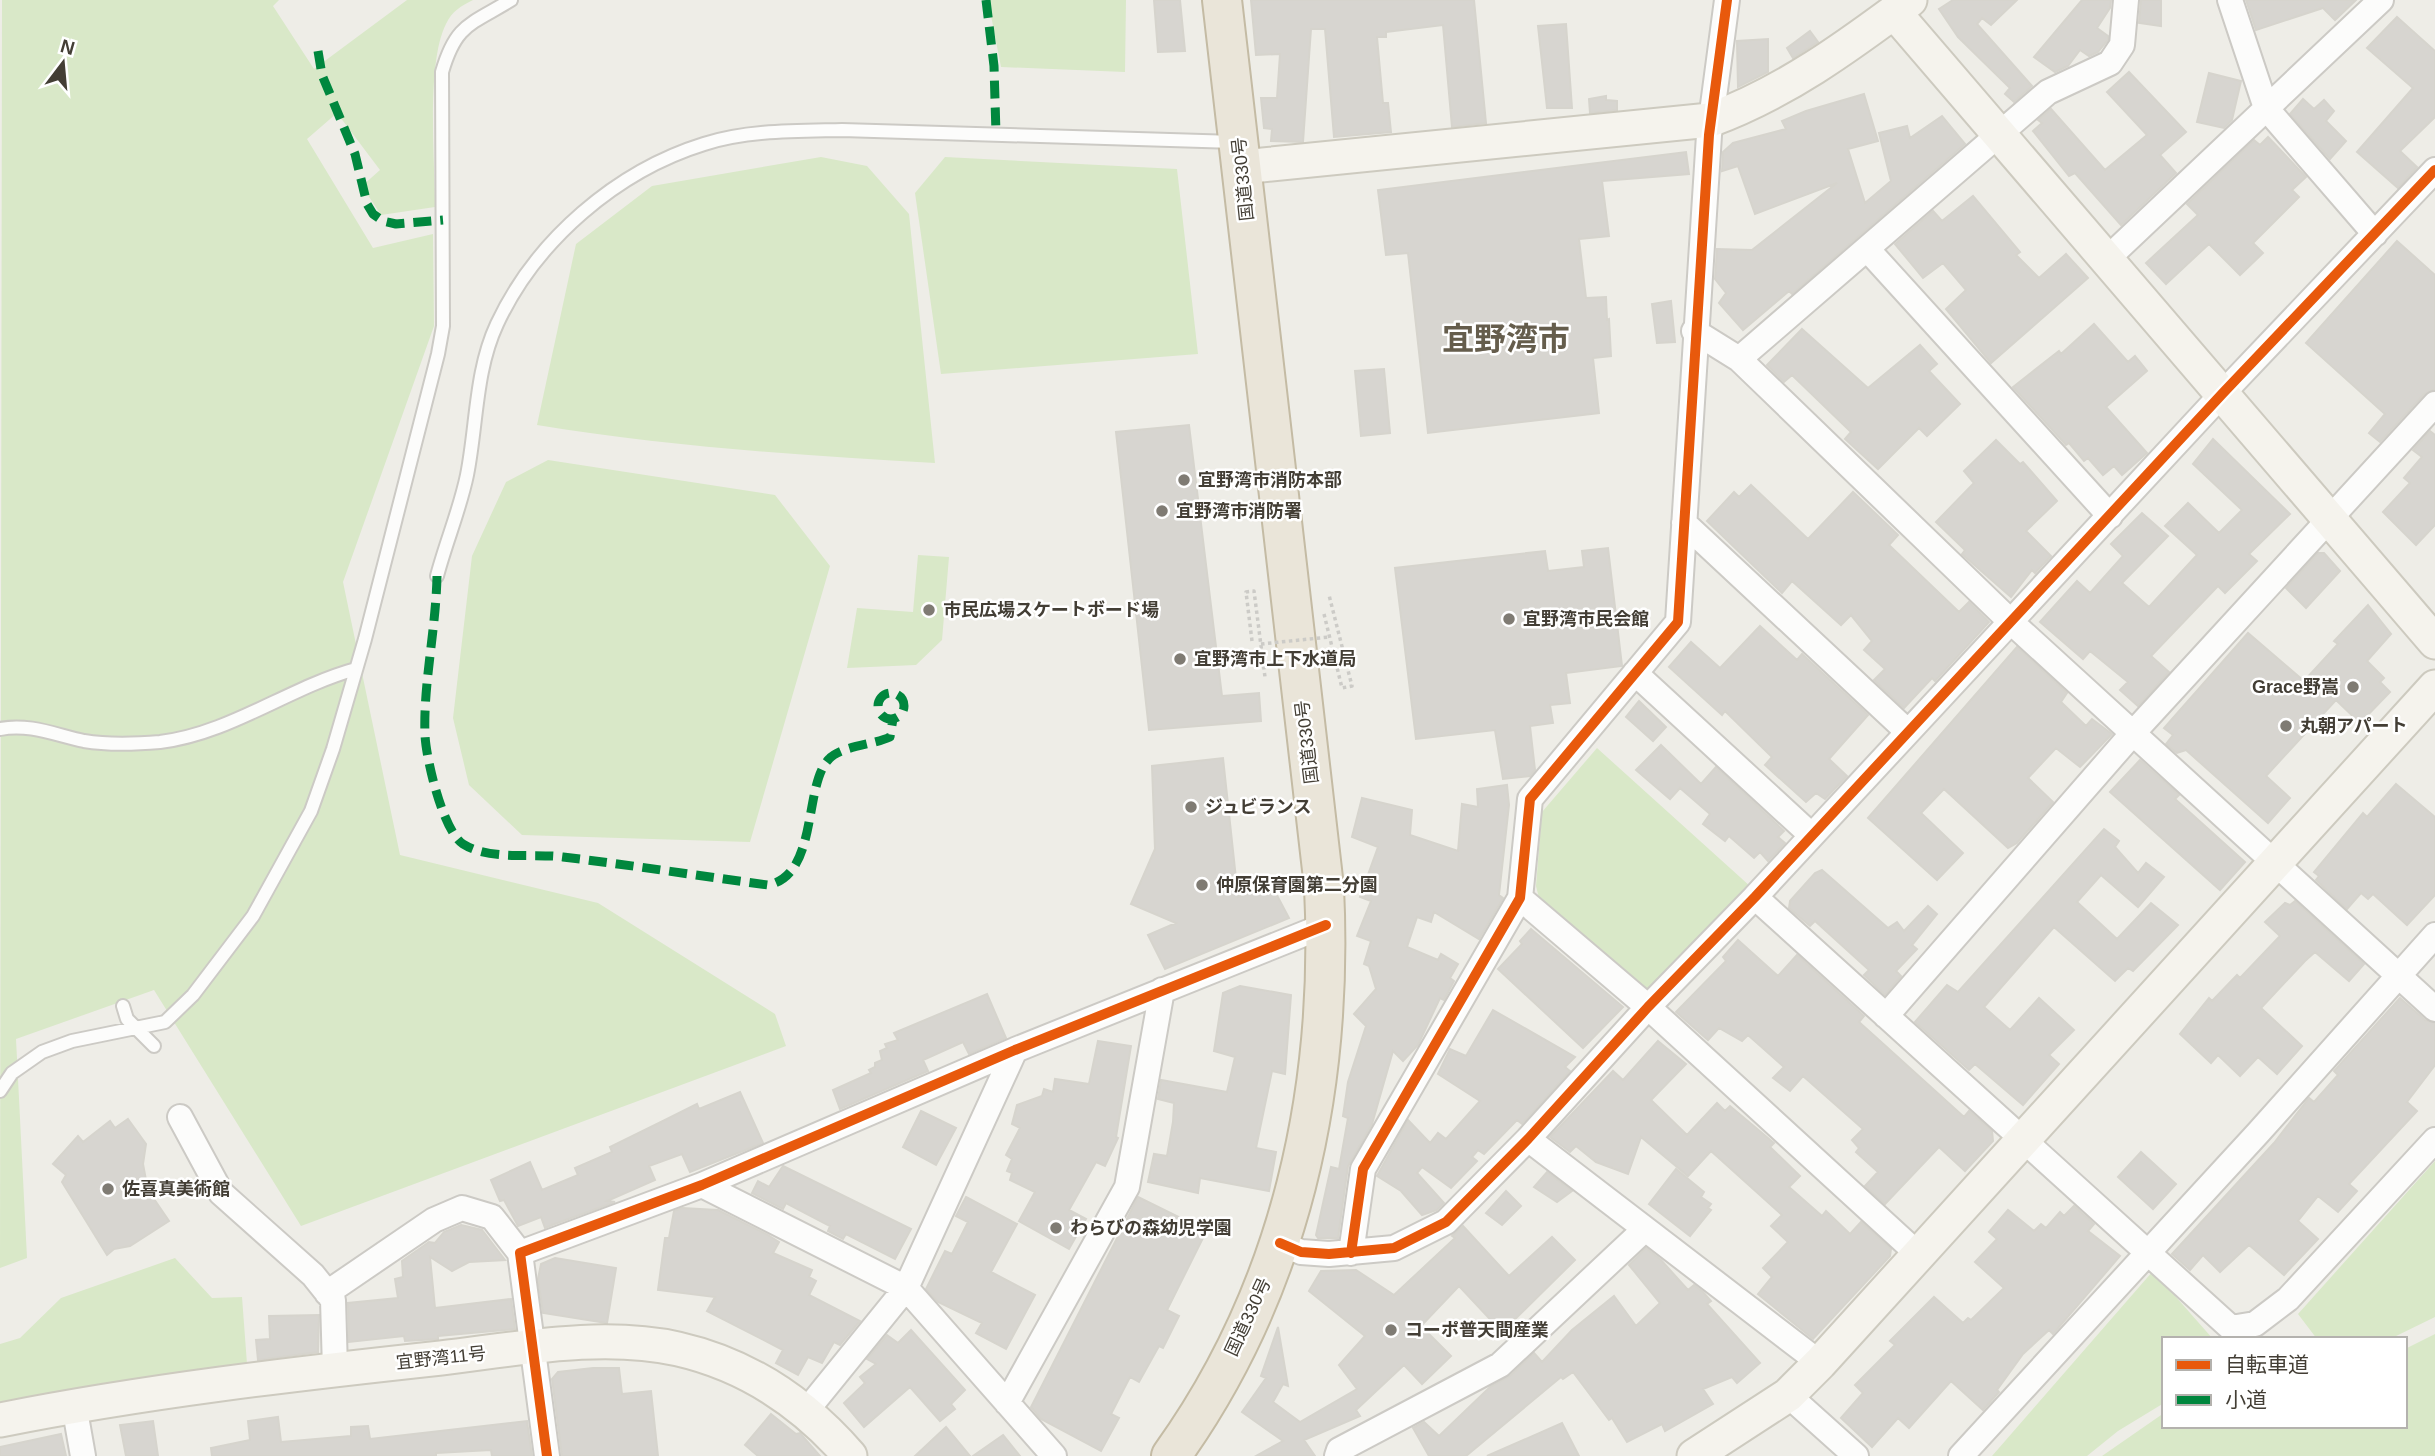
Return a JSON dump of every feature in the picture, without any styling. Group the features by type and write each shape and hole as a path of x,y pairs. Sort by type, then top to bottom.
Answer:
{"highway":[{"name":"国道330号","path":"1171,1456 1212,1392 1235,1349 1280,1243 1306,1153 1315,1097 1322,1029 1326,925 1222,0"}],"street":[{"path":"1351,1253 1363,1169 1520,898 1530,799 1678,622 1694,331 1710,120 1727,0"},
{"path":"1739,359 2048,92 2110,63 2122,45 2126,0"},
{"path":"2230,0 2266,108 2375,233"},
{"path":"2107,259 2381,0"},
{"path":"1240,154 1710,120 1747,107 1790,85 1902,6 1998,134 2435,642"},
{"path":"1280,1243 1301,1252 1351,1253 1394,1248 1446,1222 1528,1139 1648,1007 1755,897 1810,834 2435,170"},
{"path":"1868,250 2110,516"},
{"path":"1694,331 1739,359 2010,621 2435,1009"},
{"path":"1886,1016 2133,733 2435,404"},
{"path":"1684,523 1908,732"},
{"path":"1635,673 1810,834"},
{"path":"1695,1456 1788,1395 1820,1363 2435,687"},
{"path":"1755,897 2231,1328 2255,1324 2288,1299 2435,1140"},
{"path":"1520,898 1648,1007 1919,1255"},
{"path":"520,1253 702,1185 1015,1050 1326,925"},
{"path":"1961,1456 2435,935"},
{"path":"1007,1403 1127,1187 1162,990"},
{"path":"807,1410 906,1288 1015,1050"},
{"path":"180,1117 221,1193 313,1275 333,1300 335,1369"},
{"path":"1528,1139 1820,1363"},
{"path":"702,1185 906,1288 1054,1456"},
{"path":"327,1293 434,1220 462,1208 492,1217 520,1253 547,1456"},
{"path":"1337,1456 1339,1450 1500,1364 1645,1229"},
{"name":"宜野湾11号","path":"0,1420 74,1405 335,1369 532,1348 619,1342 676,1348 734,1367 807,1410 850,1456"},
{"path":"1788,1395 1856,1456"},
{"path":"74,1405 83,1456"}],"lane":[{"path":"0,1091 12,1073 42,1052 72,1041 165,1022 193,995 253,916 311,811 356,669 443,326 442,72 449,48 459,32 511,0"},
{"path":"437,576 464,491 485,360 497,325 521,283 546,250 604,194 645,170 705,143 782,131 855,130 1211,144 1240,154"},
{"path":"0,729 18,726 87,741 161,742 201,731 325,677 356,669"},
{"path":"123,1006 127,1019 154,1046"}],"path":[{"path":"1252,641 1246,592 1254,592 1265,677"},
{"path":"1323,608 1342,688 1352,686 1329,595"},
{"path":"1261,644 1329,637"}],"green space":[{"path":"2,0 279,0 273,6 314,69 407,0 473,0 457,9 448,19 440,41 433,113 435,207 381,215 362,186 380,170 337,113 307,139 373,248 433,234 434,326 343,582 400,855 598,903 775,1014 786,1046 301,1226 154,990 16,1039 27,1258 0,1268"},
{"path":"988,0 1126,0 1125,72 1001,67"},
{"path":"821,157 867,166 909,214 935,463 686,445 537,425 576,244 652,186"},
{"path":"945,157 1177,169 1198,354 941,374 915,193"},
{"path":"548,460 775,495 830,566 750,842 522,835 469,785 453,718 472,556 506,482"},
{"name":"市民広場スケートボード場","path":"918,555 949,557 942,640 916,665 847,668 857,608 913,612"},
{"path":"1597,748 1751,887 1658,990 1642,991 1540,902 1536,886 1542,812"},
{"path":"2435,1161 2435,1317 2394,1337 2315,1337 2298,1314"},
{"path":"175,1258 212,1298 242,1297 247,1364 0,1404 0,1344 20,1338 61,1298"},
{"path":"2153,1271 2211,1337 2162,1337 2162,1404 2118,1431 2087,1456 1992,1456"},
{"path":"2435,1334 2435,1456 2102,1456 2162,1414 2162,1428 2407,1428 2407,1348"}],"building":[{"path":"1154,0 1180,0 1185,51 1158,52"},
{"path":"1251,0 1474,0 1486,123 1452,127 1443,25 1386,32 1386,37 1377,37 1383,103 1388,103 1391,132 1334,137 1325,29 1311,29 1303,142 1271,141 1272,129 1264,128 1261,98 1277,98 1280,54 1256,55"},
{"path":"1953,0 2017,0 1991,25 1982,18 1977,24 2032,86 2014,102 2005,94 2010,88 1958,37 1939,9"},
{"path":"2082,0 2111,0 2110,8 2097,28 2108,36 2108,40 2098,52 2089,56 2080,50 2068,66 2055,72 2034,57"},
{"path":"2141,0 2161,0 2161,26 2139,23"},
{"path":"2246,0 2356,0 2335,20 2323,8 2256,30"},
{"path":"2397,17 2435,51 2435,117 2400,151 2417,167 2398,188 2357,152 2413,88 2367,48"},
{"path":"1566,24 1572,108 1547,108 1538,26"},
{"path":"1810,31 1818,42 1793,58 1787,48"},
{"path":"1768,39 1768,72 1738,87 1737,41"},
{"path":"2129,72 2186,132 2160,155 2176,173 2121,225 2075,173 2069,176 2033,131 2042,123 2038,120 2051,109 2105,170 2147,135 2107,92"},
{"path":"2209,73 2241,81 2232,120 2224,128 2197,122"},
{"path":"1864,94 1878,141 1848,149 1865,203 1891,181 1879,133 1907,126 1910,138 1942,116 1965,144 1792,294 1789,291 1743,330 1719,303 1726,293 1715,279 1717,249 1752,250 1837,183 1755,214 1738,166 1722,171 1723,152 1733,143 1786,129 1782,121 1806,111"},
{"path":"1606,96 1606,100 1617,101 1617,110 1590,113 1589,99"},
{"path":"2303,99 2314,109 2324,100 2334,111 2326,121 2346,141 2330,159 2290,114"},
{"path":"2268,137 2306,177 2292,190 2299,197 2253,243 2263,253 2240,275 2209,244 2166,284 2146,263 2198,215 2187,204 2254,140 2260,145"},
{"path":"1686,152 1689,174 1602,181 1609,236 1579,239 1586,298 1606,297 1607,320 1609,319 1611,356 1593,358 1599,413 1428,433 1408,253 1386,255 1378,190"},
{"path":"1973,196 2020,252 2016,255 2039,278 2066,254 2088,278 1991,363 1946,309 1966,290 1943,263 1923,278 1895,244 1933,211 1942,221"},
{"path":"2397,241 2435,275 2435,389 2424,394 2380,442 2369,433 2385,414 2306,343"},
{"path":"1671,301 1675,342 1657,343 1652,304"},
{"path":"2094,324 2128,362 2135,356 2147,371 2106,407 2147,453 2122,475 2114,466 2103,475 2088,458 2084,461 2013,387 2059,351 2061,354"},
{"path":"1802,329 1868,388 1920,345 1937,364 1929,371 1960,404 1927,436 1919,428 1878,469 1845,439 1851,432 1792,375 1784,382 1767,365"},
{"path":"1384,369 1390,433 1361,436 1355,371"},
{"path":"1189,425 1222,696 1259,693 1261,721 1149,730 1116,432"},
{"path":"2430,431 2435,435 2435,525 2416,545 2383,512 2410,483 2404,478 2422,457 2413,450"},
{"path":"2213,439 2290,514 2249,554 2257,561 2225,593 2218,586 2151,656 2169,672 2138,706 2120,690 2128,682 2090,651 2083,659 2040,622 2077,581 2090,593 2123,556 2111,544 2142,513 2168,536 2122,583 2149,607 2197,555 2165,526 2188,503 2219,533 2242,510 2193,464"},
{"path":"1996,440 2020,464 2023,462 2057,501 2026,531 2051,556 2035,573 2032,570 2011,597 1962,554 1965,550 1936,522 1974,483 1964,471"},
{"path":"1751,485 1808,539 1853,492 1898,535 1889,545 1959,612 1969,602 1989,622 1935,681 1932,678 1904,708 1874,680 1885,669 1864,650 1872,641 1851,615 1841,625 1792,581 1782,593 1707,521 1734,492 1739,497"},
{"name":"宜野湾市民会館","path":"1608,548 1622,666 1566,673 1570,703 1550,705 1553,723 1530,726 1535,770 1530,776 1503,779 1495,730 1416,739 1395,568 1545,551 1548,571 1584,567 1582,551"},
{"path":"2318,553 2324,553 2340,571 2306,608 2286,588"},
{"path":"2368,605 2391,634 2367,661 2384,678 2380,682 2390,692 2360,723 2336,700 2266,776 2290,798 2268,823 2186,750 2177,753 2166,744 2173,735 2164,728 2248,633 2304,681 2338,644 2334,641"},
{"path":"1760,626 1797,660 1802,654 1868,715 1829,759 1847,776 1825,799 1816,793 1806,802 1765,765 1772,757 1725,711 1722,715 1669,667 1691,642 1720,668"},
{"path":"2017,647 2067,693 2061,702 2086,726 2092,719 2112,734 2080,767 2056,748 2028,778 2053,802 2017,843 2008,848 1944,789 1921,813 1963,853 1937,880 1868,818"},
{"path":"1639,701 1666,727 1653,741 1626,717"},
{"path":"1661,745 1701,784 1716,767 1784,831 1778,837 1785,843 1768,861 1760,852 1754,858 1729,836 1725,841 1703,824 1710,814 1680,788 1670,799 1636,770"},
{"name":"ジュビランス","path":"1223,758 1238,897 1271,884 1289,918 1165,969 1148,935 1176,923 1131,904 1155,849 1152,766"},
{"path":"2140,760 2179,795 2175,799 2245,862 2220,890 2110,792"},
{"path":"2396,784 2435,817 2435,895 2407,925 2373,894 2368,899 2361,893 2347,909 2316,880 2319,876 2314,872 2363,813 2367,817"},
{"path":"1507,785 1509,805 1499,895 1503,898 1479,939 1434,912 1431,922 1417,917 1407,947 1438,960 1441,954 1458,964 1450,978 1454,981 1444,1000 1440,998 1418,1045 1403,1061 1393,1051 1372,1124 1348,1166 1338,1238 1318,1238 1316,1235 1331,1167 1339,1169 1348,1118 1343,1116 1348,1082 1366,1026 1354,1014 1376,989 1369,966 1364,964 1371,941 1357,936 1371,901 1360,897 1378,847 1352,837 1362,798 1412,810 1410,835 1458,851 1462,804 1478,807 1477,789"},
{"path":"2104,829 2119,841 2115,847 2138,873 2146,863 2164,877 2138,907 2101,875 2077,902 2117,939 2151,903 2178,925 2133,971 2128,968 2115,981 2054,927 1984,1007 2010,1030 2039,998 2074,1030 2049,1055 2059,1064 2023,1105 1975,1064 1969,1070 1915,1022 1947,985 1958,992"},
{"path":"1822,870 1888,928 1897,922 1904,931 1928,906 1937,914 1912,945 1917,949 1896,971 1901,976 1885,995 1864,975 1869,970 1815,921 1810,926 1789,908 1790,901 1815,873"},
{"path":"2295,901 2364,964 2349,981 2315,952 2305,961 2261,1008 2302,1046 2277,1074 2258,1057 2240,1076 2218,1055 2211,1063 2180,1034 2209,998 2212,1001 2237,975 2240,978 2280,936 2265,922 2285,903 2290,905"},
{"path":"1531,929 1623,1007 1583,1048 1498,969 1522,944 1520,941"},
{"path":"1738,940 1778,976 1797,955 1864,1016 1859,1022 1964,1117 1969,1111 1992,1131 1993,1141 1965,1171 1939,1147 1885,1204 1865,1186 1878,1172 1856,1152 1859,1148 1852,1140 1863,1129 1803,1076 1790,1091 1773,1078 1784,1067 1748,1035 1742,1041 1719,1028 1708,1040 1676,1012 1726,961 1723,957"},
{"path":"1240,986 1291,995 1285,1074 1272,1071 1256,1148 1276,1152 1269,1191 1200,1178 1198,1193 1148,1182 1154,1154 1167,1156 1173,1122 1174,1103 1158,1099 1161,1080 1227,1092 1235,1057 1214,1051 1223,993"},
{"path":"987,994 1006,1038 969,1054 963,1042 923,1060 928,1071 840,1109 833,1090 871,1073 869,1070 882,1060 880,1051 887,1048 885,1044 898,1040 894,1033"},
{"path":"2400,998 2425,1020 2435,1023 2435,1065 2407,1102 2417,1111 2349,1184 2357,1191 2338,1212 2318,1196 2298,1221 2318,1239 2284,1275 2249,1245 2220,1272 2203,1255 2190,1270 2172,1254 2274,1143 2309,1098 2314,1102 2338,1075 2334,1071"},
{"path":"1493,1010 1575,1057 1565,1067 1570,1071 1522,1124 1517,1120 1484,1154 1478,1150 1472,1157 1477,1161 1451,1188 1422,1167 1417,1173 1444,1203 1437,1210 1422,1215 1401,1191 1377,1176 1408,1120 1430,1143 1438,1133 1446,1139 1480,1101 1438,1074 1450,1049 1466,1056"},
{"path":"1098,1041 1131,1046 1116,1137 1118,1138 1105,1166 1096,1162 1069,1210 1086,1219 1069,1249 1019,1221 1035,1192 1010,1180 1012,1173 1007,1171 1012,1159 1006,1155 1020,1128 1012,1124 1017,1105 1042,1096 1044,1089 1053,1092 1055,1079 1089,1084"},
{"path":"1658,1041 1686,1064 1651,1100 1687,1135 1717,1103 1725,1111 1730,1106 1774,1143 1770,1147 1800,1176 1789,1187 1822,1216 1826,1211 1850,1234 1861,1222 1891,1249 1890,1256 1813,1339 1758,1294 1772,1277 1763,1268 1788,1242 1771,1226 1782,1215 1711,1151 1688,1176 1641,1137 1628,1174 1596,1162 1576,1146 1570,1152 1550,1137 1613,1071 1623,1080"},
{"path":"740,1092 763,1143 690,1172 682,1154 649,1166 655,1180 607,1201 615,1202 545,1228 541,1217 518,1226 504,1200 500,1201 491,1180 530,1162 542,1190 578,1175 575,1168 612,1152 610,1147 697,1104 699,1109"},
{"path":"921,1111 956,1128 936,1165 903,1147"},
{"name":"佐喜真美術館","path":"128,1119 146,1144 143,1164 146,1180 152,1196 169,1221 130,1246 114,1249 107,1255 62,1182 66,1175 53,1164 78,1136 83,1142 110,1121 115,1128"},
{"path":"2141,1152 2176,1184 2153,1209 2118,1177"},
{"path":"783,1166 911,1229 895,1259 846,1234 843,1239 828,1231 830,1226 786,1203 783,1209 752,1193 758,1181 769,1187"},
{"path":"1676,1169 1704,1192 1701,1197 1711,1204 1708,1208 1711,1210 1690,1236 1649,1204"},
{"path":"1547,1172 1572,1191 1557,1202 1534,1187"},
{"path":"1506,1191 1521,1206 1502,1225 1486,1213"},
{"path":"966,1197 1017,1224 991,1272 1035,1295 1006,1349 976,1333 982,1323 938,1302 926,1289 945,1251 952,1254 968,1222 956,1216"},
{"path":"1138,1197 1185,1220 1185,1226 1204,1236 1167,1310 1179,1316 1163,1348 1159,1346 1139,1382 1130,1377 1111,1414 1119,1418 1101,1451 1041,1419 1031,1407"},
{"path":"2074,1206 2094,1224 2088,1231 2120,1256 2053,1334 2049,1330 2023,1354 1997,1390 1999,1392 1983,1410 1951,1381 1909,1428 1898,1418 1872,1447 1841,1418 1863,1393 1855,1385 1895,1345 1890,1341 1934,1297 1963,1323 1968,1318 1971,1320 2004,1288 1975,1262 1997,1239 1989,1232 2008,1210 2034,1231 2041,1224 2046,1228 2060,1212 2064,1216"},
{"path":"682,1208 718,1210 768,1235 779,1242 773,1253 812,1270 809,1277 816,1281 809,1295 860,1321 840,1345 834,1342 822,1363 808,1357 798,1375 776,1363 783,1350 707,1311 715,1297 658,1290 665,1238 669,1238 674,1211"},
{"path":"461,1225 482,1230 505,1260 469,1262 452,1271 430,1257 435,1308 511,1299 515,1329 438,1336 438,1339 405,1341 404,1336 349,1342 348,1303 398,1298 395,1279 403,1277 402,1261 429,1242 435,1243 444,1232"},
{"path":"1463,1226 1509,1276 1552,1237 1575,1260 1502,1332 1459,1286 1421,1326 1451,1356 1422,1384 1404,1365 1356,1410 1360,1416 1304,1440 1315,1456 1256,1456 1283,1441 1242,1412 1266,1378 1261,1376 1278,1327 1288,1386 1283,1384 1273,1402 1300,1422 1357,1389 1339,1365 1365,1336 1309,1291 1321,1271 1356,1270 1394,1295 1455,1238 1452,1236"},
{"path":"1646,1248 1661,1260 1688,1290 1694,1285 1703,1292 1711,1301 1707,1304 1760,1363 1737,1383 1732,1377 1703,1389 1713,1404 1665,1431 1662,1424 1627,1442 1612,1418 1609,1420 1573,1372 1563,1379 1561,1377 1466,1456 1429,1456 1413,1428 1424,1422 1439,1436 1490,1387 1510,1376 1534,1353 1542,1362 1572,1330 1614,1296 1636,1326 1660,1303 1629,1265"},
{"path":"555,1258 616,1268 607,1323 543,1313 538,1279 541,1264"},
{"path":"319,1315 318,1352 258,1360 256,1340 270,1339 269,1316"},
{"path":"911,1330 965,1390 951,1404 955,1409 940,1421 910,1387 864,1427 844,1403 865,1383 860,1377 876,1364 867,1359 887,1335 898,1343"},
{"path":"619,1368 622,1394 651,1391 658,1456 562,1456 552,1379 558,1372"},
{"path":"771,1414 796,1434 800,1433 820,1456 758,1456 745,1445"},
{"path":"278,1417 281,1442 351,1436 351,1427 368,1426 370,1439 527,1421 532,1456 492,1456 491,1450 436,1453 436,1456 212,1456 211,1448 250,1440 248,1421"},
{"path":"153,1421 158,1456 126,1456 120,1425"},
{"path":"1562,1423 1579,1456 1487,1456"},
{"path":"946,1427 970,1456 915,1456"},
{"path":"61,1434 66,1456 0,1456 0,1447"},
{"path":"1003,1435 1020,1456 973,1456"}],"marked path":[{"path":"986,0 994,66 996,134"},
{"path":"318,51 322,75 355,154 367,204 373,214 383,221 396,224 443,220"},
{"path":"437,576 426,697 426,746 432,777 449,825 463,844 486,853 563,857 768,885 784,878 795,865 803,848 821,771 829,759 849,748 890,737 893,719"},
{"path":"891,693 900,697 904,706 900,715 891,719 882,715 878,706 882,697 891,693"}],"cycle path":[{"path":"1351,1253 1363,1169 1520,898 1530,799 1678,622 1709,135 1727,0"},
{"path":"1280,1243 1301,1252 1329,1254 1394,1248 1446,1222 1528,1139 1648,1007 1755,897 2223,393 2435,170"},
{"path":"547,1456 520,1253 702,1185 1015,1050 1326,925"}],"place":[{"name":"宜野湾市消防本部","path":"1184,480"},
{"name":"宜野湾市消防署","path":"1162,511"},
{"name":"市民広場スケートボード場","path":"929,610"},
{"name":"宜野湾市民会館","path":"1509,619"},
{"name":"宜野湾市上下水道局","path":"1180,659"},
{"name":"Grace野嵩","path":"2353,687"},
{"name":"丸朝アパート","path":"2286,726"},
{"name":"ジュビランス","path":"1191,807"},
{"name":"仲原保育園第二分園","path":"1202,885"},
{"name":"佐喜真美術館","path":"108,1189"},
{"name":"わらびの森幼児学園","path":"1056,1228"},
{"name":"コーポ普天間産業","path":"1391,1330"}],"district":[{"name":"宜野湾市","path":"1506,339"}]}
